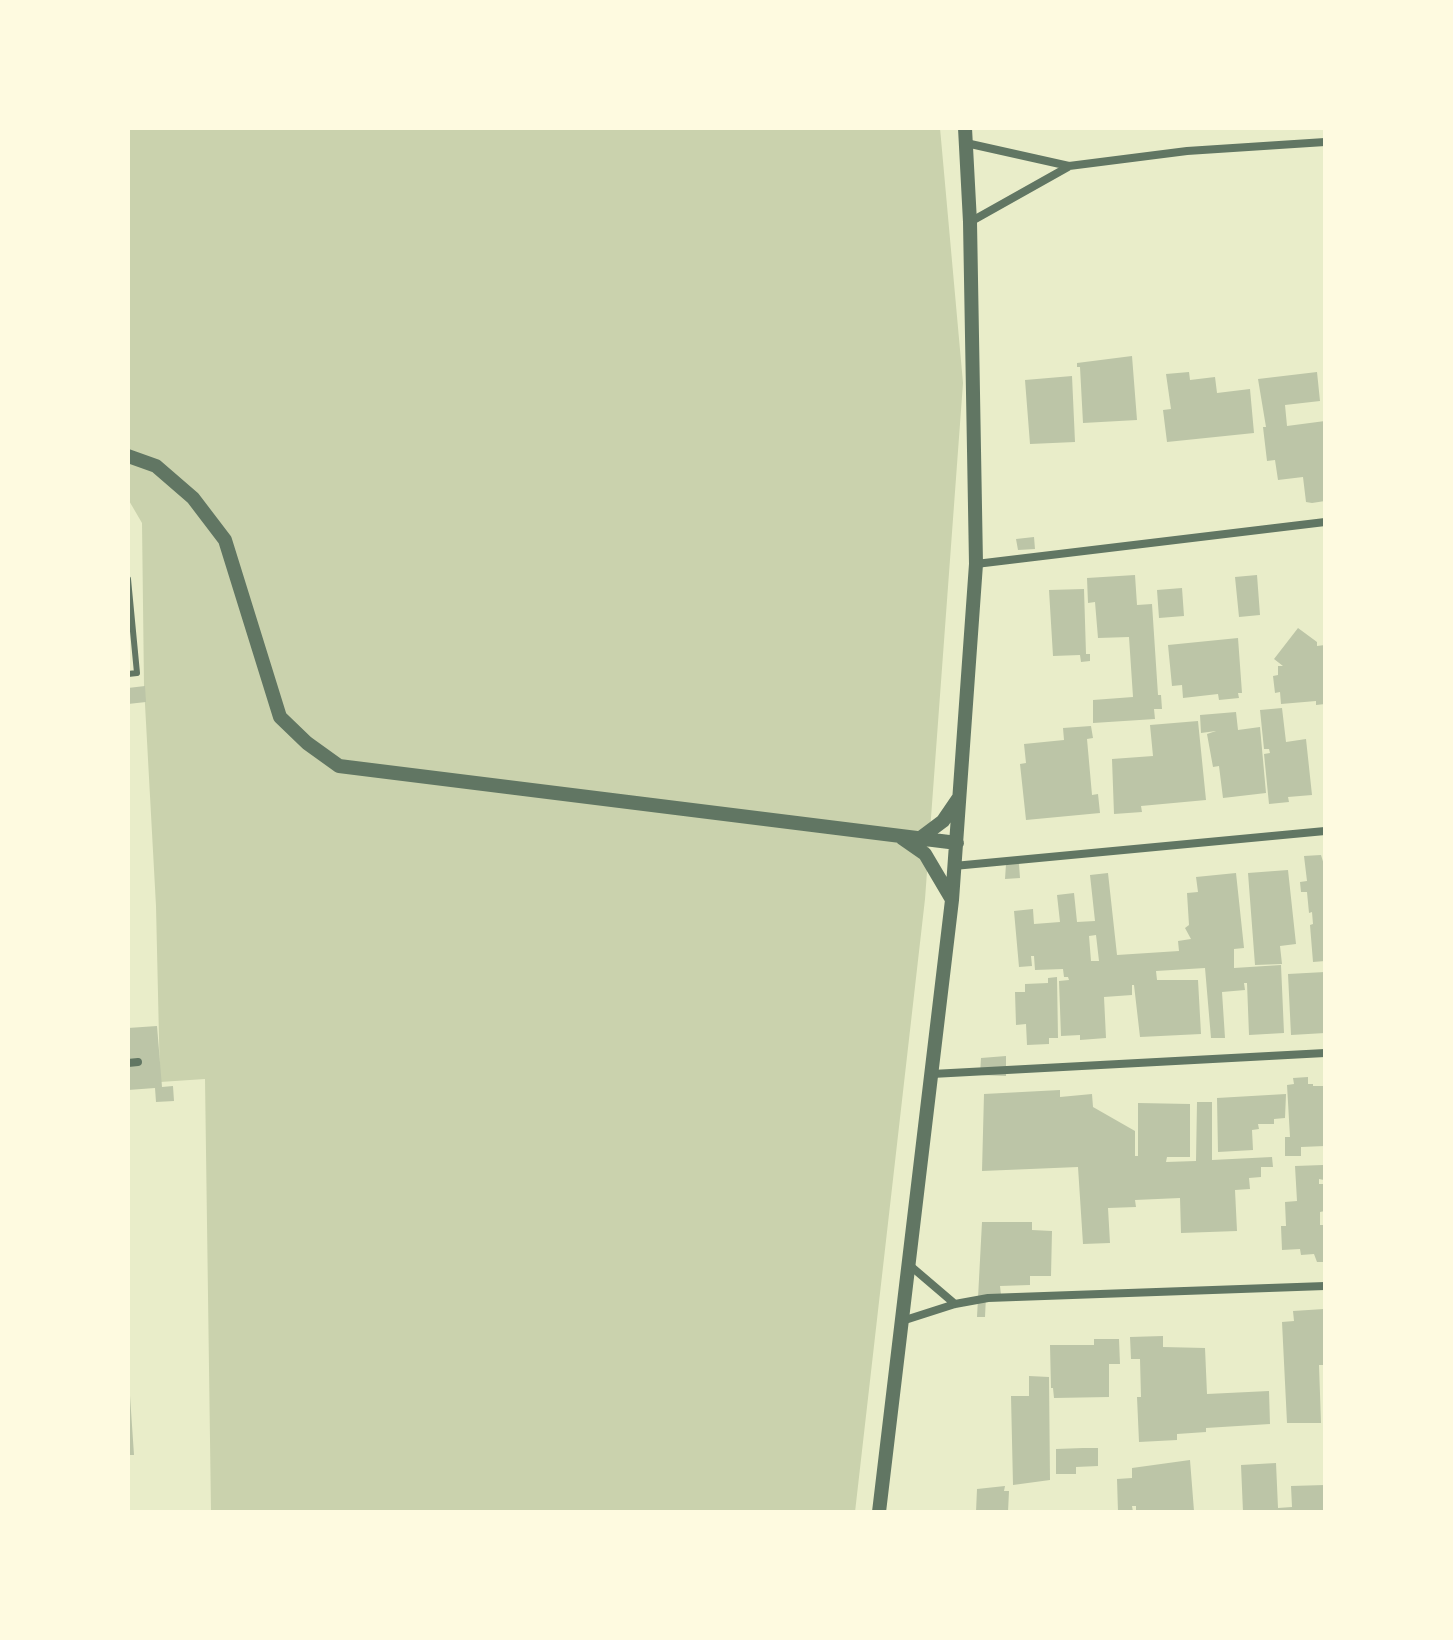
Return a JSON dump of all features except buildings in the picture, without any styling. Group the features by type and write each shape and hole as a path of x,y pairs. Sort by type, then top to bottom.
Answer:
{"street":[{"path":"879,1512 952,900 976,564 966,136 1069,166"},
{"path":"970,222 1069,166 1187,151 1325,142"},
{"path":"128,456 156,466 193,498 225,540 280,717 307,743 339,766 957,843"},
{"path":"976,564 1325,522"},
{"path":"919,839 943,821 960,795"},
{"path":"954,866 1325,831"},
{"path":"898,836 925,854 952,900"},
{"path":"932,1074 1325,1053"},
{"path":"128,1063 138,1062"},
{"path":"907,1263 955,1304"},
{"path":"901,1321 955,1304 988,1298 1325,1286"}],"lane":[{"path":"128,579 137,673 128,674"}],"green space":[{"path":"128,128 940,128 963,383 925,899 855,1512 211,1512 205,1079 160,1082 156,906 144,686 142,523 128,499"}]}
